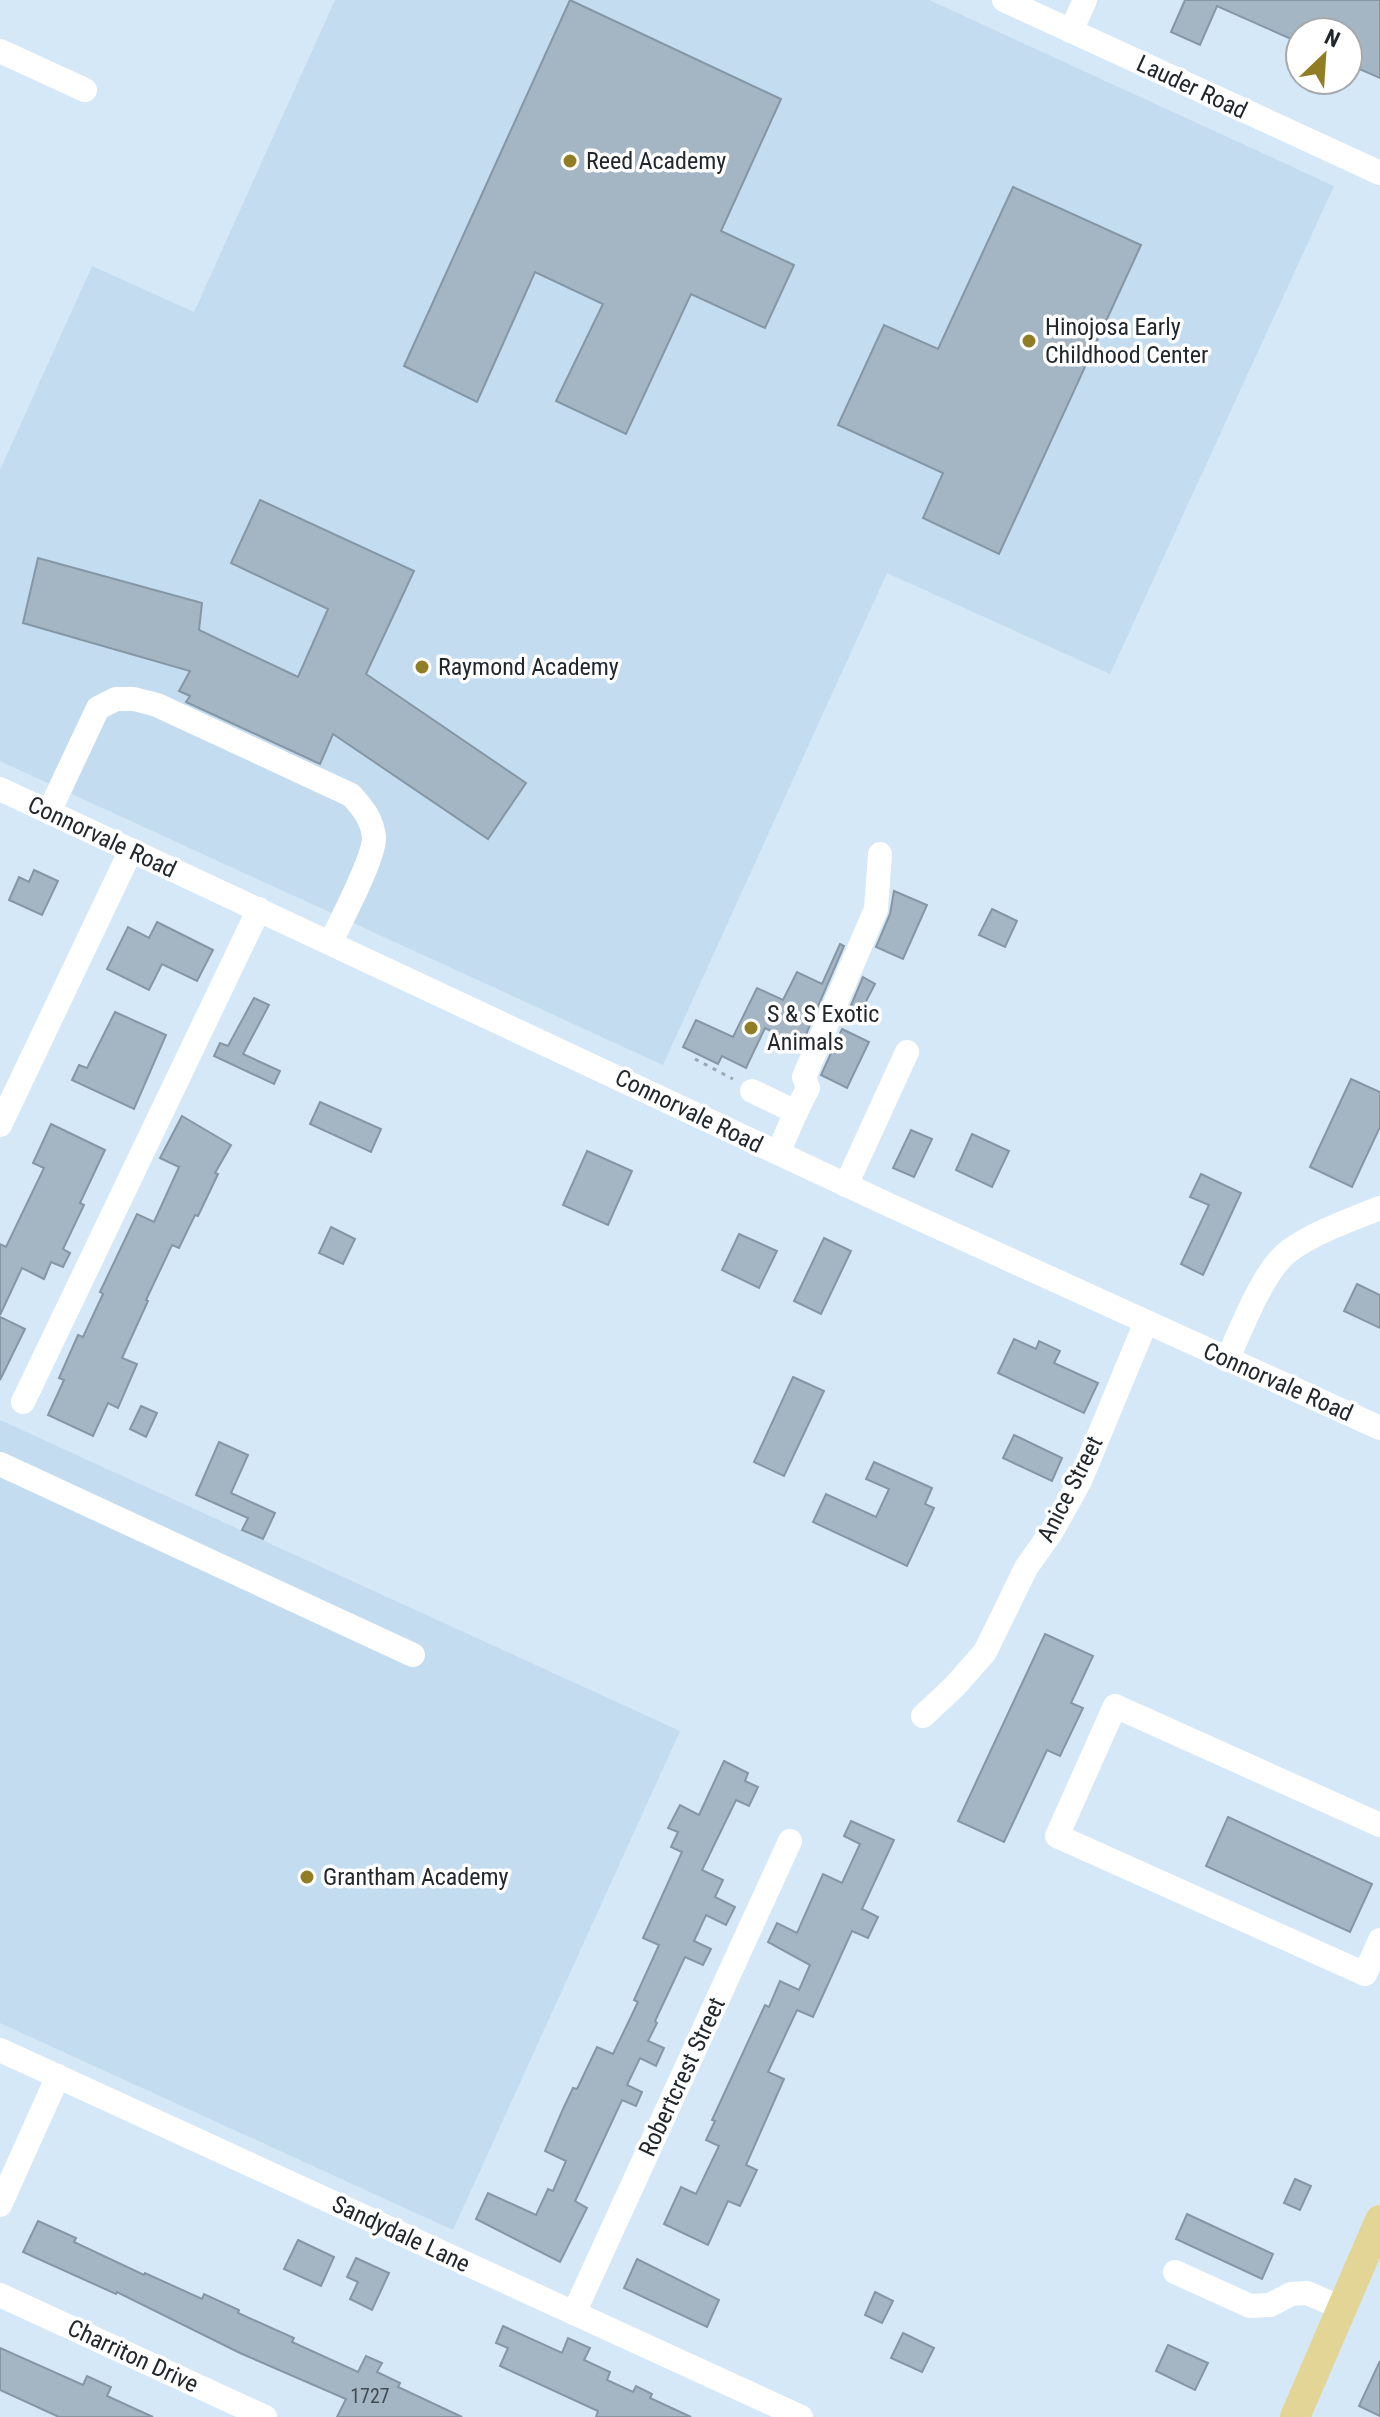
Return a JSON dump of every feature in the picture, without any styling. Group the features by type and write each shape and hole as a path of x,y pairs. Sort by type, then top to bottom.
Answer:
{"main road":[{"path":"1295,2417 1342,2308 1373,2258 1380,2220"}],"street":[{"name":"Lauder Road","path":"1004,0 1380,173"},
{"path":"1071,31 1085,0"},
{"path":"0,51 85,90"},
{"path":"49,812 98,708 116,699 134,699 157,705 351,795 363,808 371,822 374,840 370,856 331,942"},
{"name":"Connorvale Road","path":"0,789 846,1185 1380,1428"},
{"path":"0,1125 131,850"},
{"path":"778,1153 808,1088 804,1077 876,909 880,854"},
{"path":"23,1402 259,909"},
{"path":"846,1185 907,1052"},
{"path":"752,1091 796,1112"},
{"path":"1227,1360 1261,1288 1287,1252 1380,1208"},
{"name":"Anice Street","path":"923,1716 985,1652 1026,1568 1052,1531 1080,1481 1146,1322"},
{"path":"0,1464 413,1655"},
{"path":"1380,1825 1115,1706 1057,1836 1365,1974 1380,1940"},
{"name":"Robertcrest Street","path":"574,2313 790,1841"},
{"name":"Sandydale Lane","path":"0,2050 801,2417"},
{"path":"0,2205 58,2076"},
{"path":"1175,2272 1250,2306 1270,2305 1291,2294 1307,2293 1342,2308"},
{"name":"Charriton Drive","path":"0,2295 265,2417"}],"path":[{"path":"695,1059 715,1065 732,1077 739,1093 752,1091"}],"shaded area":[{"path":"335,0 929,0 1334,186 1110,674 887,573 663,1065 0,761 0,470 92,266 194,312"},
{"name":"Grantham Academy","path":"0,1420 680,1731 453,2230 0,2023"}],"building":[{"path":"570,0 781,99 721,231 794,265 765,328 691,294 626,434 556,401 603,304 535,272 477,402 404,366"},
{"path":"1185,0 1380,0 1380,78 1364,71 1364,16 1284,16 1284,36 1217,6 1200,45 1171,32"},
{"path":"1013,187 1141,245 999,554 923,518 943,473 838,425 884,325 938,349"},
{"path":"260,500 414,571 366,674 526,783 488,839 333,734 320,764 186,702 190,696 179,691 190,671 23,623 38,558 202,603 199,630 298,677 328,609 231,563"},
{"path":"34,870 58,881 42,915 9,900 19,877 29,882"},
{"path":"894,891 927,905 903,959 876,947 890,914"},
{"path":"992,909 1017,921 1005,947 979,935"},
{"path":"157,922 213,950 197,981 162,964 149,990 107,969 128,927 149,938"},
{"name":"S & S Exotic Animals","path":"840,944 844,946 801,1046 765,1028 746,1068 722,1056 718,1064 683,1047 696,1020 733,1037 757,988 783,1000 797,972 822,984"},
{"path":"863,977 875,984 859,1015 849,1010"},
{"path":"254,998 269,1005 243,1054 280,1071 274,1084 214,1056 220,1043 228,1046"},
{"path":"115,1012 166,1035 134,1109 72,1080 79,1065 87,1068"},
{"path":"842,1029 869,1042 847,1088 821,1075"},
{"path":"1351,1079 1380,1092 1380,1127 1352,1187 1310,1167"},
{"path":"320,1102 381,1129 371,1152 310,1124"},
{"path":"182,1116 231,1145 215,1173 218,1174 198,1216 195,1215 179,1248 172,1245 146,1300 122,1358 137,1364 118,1408 108,1403 93,1436 48,1415 64,1380 59,1378 78,1335 83,1337 103,1294 100,1292 137,1214 154,1222 179,1167 160,1158"},
{"path":"51,1124 105,1150 63,1249 70,1253 63,1267 51,1262 44,1279 22,1268 0,1315 0,1244 6,1247 44,1168 33,1163"},
{"path":"911,1130 932,1139 914,1177 893,1168"},
{"path":"972,1134 1009,1151 992,1187 956,1170"},
{"path":"587,1151 632,1171 608,1225 563,1205"},
{"path":"1201,1174 1241,1193 1203,1275 1181,1264 1209,1205 1190,1197"},
{"path":"331,1227 355,1239 343,1264 319,1253"},
{"path":"739,1234 777,1251 759,1288 722,1270"},
{"path":"824,1238 851,1251 821,1314 794,1301"},
{"path":"1357,1284 1380,1295 1380,1328 1344,1311"},
{"path":"0,1317 25,1329 0,1380"},
{"path":"1014,1339 1036,1349 1039,1341 1060,1351 1054,1363 1098,1383 1084,1413 998,1373"},
{"path":"793,1377 824,1391 784,1476 754,1462"},
{"path":"141,1406 157,1413 146,1437 130,1429"},
{"path":"1014,1435 1062,1458 1052,1481 1003,1458"},
{"path":"219,1442 248,1455 231,1493 275,1513 263,1539 242,1530 248,1518 196,1495"},
{"path":"874,1462 932,1488 925,1504 934,1508 907,1566 813,1522 826,1494 876,1517 889,1489 866,1479"},
{"path":"1045,1634 1093,1656 1071,1703 1083,1708 1060,1756 1047,1750 1004,1842 958,1821"},
{"path":"724,1761 748,1773 745,1781 758,1787 749,1806 736,1800 702,1870 723,1880 715,1897 735,1907 726,1925 706,1915 694,1941 711,1949 703,1965 685,1957 648,2041 664,2048 656,2066 640,2058 627,2085 642,2092 636,2106 622,2100 575,2201 587,2208 560,2262 476,2219 488,2193 536,2215 548,2189 553,2191 566,2161 545,2151 563,2109 573,2088 577,2089 597,2047 613,2054 638,2002 634,2000 659,1945 643,1938 682,1852 671,1847 678,1832 668,1828 680,1805 699,1815"},
{"path":"1228,1817 1372,1884 1350,1932 1206,1866"},
{"path":"851,1821 894,1840 862,1909 878,1917 868,1938 852,1931 813,2017 797,2010 768,2072 784,2079 746,2165 757,2170 740,2206 728,2201 708,2245 664,2224 681,2187 696,2194 719,2146 706,2140 715,2121 712,2120 765,2005 769,2007 780,1981 799,1990 810,1965 768,1942 777,1923 797,1933 823,1874 842,1883 860,1844 844,1836"},
{"path":"1295,2179 1311,2186 1300,2210 1284,2203"},
{"path":"1187,2214 1273,2254 1262,2279 1176,2239"},
{"path":"38,2221 144,2275 202,2299 204,2294 239,2310 238,2313 294,2338 292,2342 358,2372 366,2356 382,2363 377,2372 400,2383 398,2387 462,2417 337,2417 346,2399 240,2353 117,2292 23,2252"},
{"path":"298,2240 334,2257 321,2286 284,2269"},
{"path":"356,2258 389,2273 372,2310 350,2299 358,2282 347,2277"},
{"path":"637,2259 719,2300 707,2327 624,2288"},
{"path":"875,2292 893,2301 882,2323 865,2315"},
{"path":"503,2326 562,2353 568,2338 590,2348 584,2360 610,2372 607,2380 633,2392 636,2386 652,2394 650,2398 691,2417 596,2417 598,2411 500,2366 508,2348 496,2343"},
{"path":"903,2333 934,2348 922,2372 891,2358"},
{"path":"1168,2345 1208,2363 1195,2390 1156,2371"},
{"path":"0,2348 83,2385 87,2376 111,2387 107,2396 153,2417 59,2417 0,2390"},
{"path":"1380,2361 1380,2416 1359,2406"}],"place":[{"name":"Reed Academy","path":"570,161"},
{"name":"Hinojosa Early Childhood Center","path":"1029,341"},
{"name":"Raymond Academy","path":"422,667"},
{"name":"S & S Exotic Animals","path":"751,1028"},
{"name":"Grantham Academy","path":"307,1877"}]}
